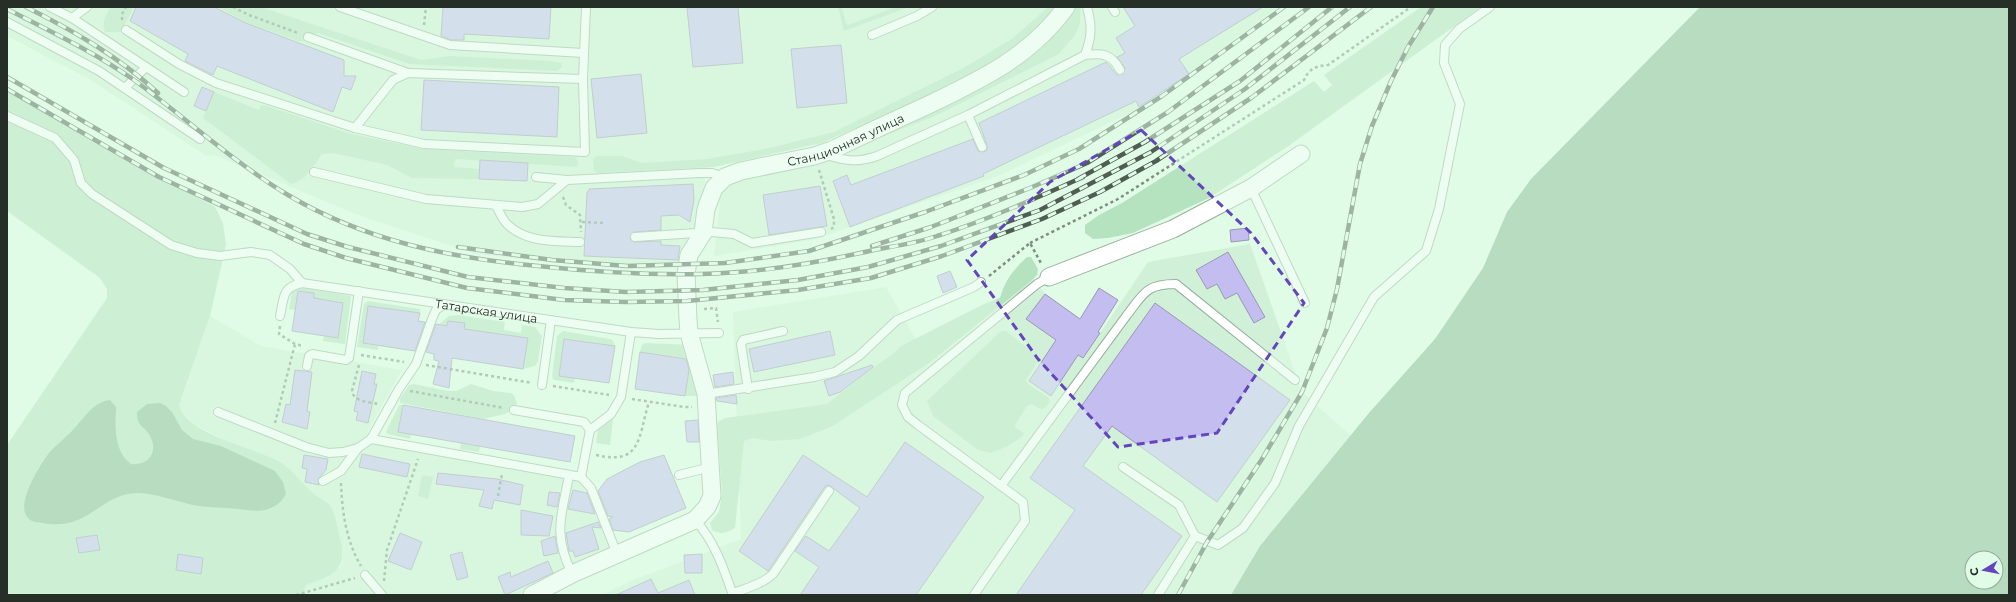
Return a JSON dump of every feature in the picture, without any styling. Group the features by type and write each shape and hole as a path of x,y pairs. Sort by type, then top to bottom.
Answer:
{"street":[{"name":"Станционная улица","path":"725,177 741,171 822,154 973,84 1005,65 1036,42 1055,23 1066,7"},
{"path":"1049,278 1174,228 1251,188 1301,154"},
{"path":"532,595 572,574 695,520 707,507 712,496 706,400 689,333 686,265 689,255 703,233 706,208 714,188 725,177"}],"lane":[{"path":"50,7 72,18 184,92"},
{"path":"72,18 87,7"},
{"path":"340,7 450,45 583,53"},
{"path":"126,30 179,64 216,83 355,128 424,144 585,152 583,53 586,7"},
{"path":"872,34 917,16 932,7"},
{"path":"1085,55 1090,42 1092,29 1087,7"},
{"path":"1123,467 1179,505 1195,536 1218,545 1243,528 1275,483 1299,426 1374,297 1426,251 1439,209 1460,104 1444,63 1445,45 1459,29 1490,7"},
{"path":"7,22 99,71 200,139"},
{"path":"308,37 408,73 583,79"},
{"path":"822,154 845,161 862,161 968,115 1085,55 1099,54 1108,56 1115,61 1120,70"},
{"path":"125,88 146,67"},
{"path":"355,128 393,80 408,73"},
{"path":"968,115 982,147"},
{"path":"7,116 56,138 74,160 81,183 92,194 171,245 197,253 220,256 252,252 270,255 290,269 302,282 292,285 286,290 280,316"},
{"path":"314,172 426,199 522,208 538,204 565,183"},
{"path":"536,176 565,183 699,173 712,173 725,177"},
{"path":"1251,188 1305,303"},
{"path":"496,205 505,223 519,234 545,240 580,242"},
{"path":"635,237 703,233 734,234 752,243 821,232"},
{"path":"974,595 1025,521 1023,502 908,417 902,405 905,393 1037,284 1049,278"},
{"name":"Татарская улица","path":"302,282 631,332 659,334 719,333"},
{"path":"706,400 748,389 835,372 859,356 897,320 974,287 981,282"},
{"path":"1001,486 1127,315 1148,289 1161,284 1176,284 1295,380"},
{"path":"307,366 309,356 312,354 346,360 349,358 359,291"},
{"path":"323,481 341,471 358,448 371,439 399,389 416,364 436,310 444,304"},
{"path":"542,384 551,320"},
{"path":"748,389 740,344 743,340 783,331"},
{"path":"581,478 590,430 611,414 621,397 631,332"},
{"path":"514,410 584,422 590,430"},
{"path":"218,412 272,434 329,453 343,452 358,448"},
{"path":"371,439 581,478 591,488 617,554"},
{"path":"679,475 710,467"},
{"path":"569,476 560,530 563,555 572,574"},
{"path":"695,520 706,531 714,546 733,594 768,579 773,574 829,491"},
{"path":"1158,595 1195,536"},
{"path":"366,575 383,591"}],"path":[{"path":"233,7 249,15 308,37"},
{"path":"423,35 426,7"},
{"path":"981,282 1030,243 1118,199 1304,80 1307,72 1317,66 1328,65 1411,7"},
{"path":"821,177 834,219 834,227 830,230 821,232"},
{"path":"565,183 564,199 566,205 580,215 582,222 580,242"},
{"path":"582,222 606,223"},
{"path":"1030,243 1033,249"},
{"path":"704,310 716,308 718,312 719,333"},
{"path":"280,316 279,334 295,344 311,347"},
{"path":"272,434 295,344"},
{"path":"350,353 684,408 706,400"},
{"path":"362,355 352,392 353,396 357,399 389,406"},
{"path":"399,389 514,410"},
{"path":"585,453 612,459 625,457 635,448 649,402"},
{"path":"383,591 387,550 421,448"},
{"path":"498,496 504,464"},
{"path":"296,595 309,593 366,575 356,559 347,529 342,502 341,471"}],"highlighted area":[{"path":"1141,130 1251,233 1304,303 1217,433 1118,447 1038,359 967,260 1050,182"}],"shaded area":[{"path":"7,7 1048,7 1013,38 965,67 834,132 769,148 707,159 696,268 625,269 476,254 358,215 217,156 205,155 89,79 7,36"},
{"path":"110,7 134,7 121,32 105,32 104,23"},
{"path":"218,7 261,7 421,60 451,56 551,61 561,63 562,67 557,71 409,64 318,33 314,34 307,41 298,41 246,22"},
{"path":"838,7 842,7 846,23 848,25 896,7 909,7 844,31"},
{"path":"1048,7 1057,7 1032,34 1002,57 970,77 822,143 714,167 599,173 594,171 593,159 596,156 622,156 642,163 707,159 769,148 834,132 965,67 1013,38"},
{"path":"1075,7 1081,7 1080,24 1075,35 1059,54 935,116 866,143 1010,70 1041,49 1060,28"},
{"path":"1084,7 1278,7 1189,74 1132,112 998,176 812,240 714,256 722,182 844,151 935,116 1080,24 1081,10"},
{"path":"1421,7 1481,7 1287,147 1209,198 1133,233 1108,238 1093,239 1085,233 1085,225 1099,215 1122,203 1314,81 1324,92 1332,85 1324,75"},
{"path":"1700,7 2009,7 2009,595 1231,595 1260,546 1369,413 1435,339 1483,268 1507,212 1531,179"},
{"path":"7,90 215,207 223,223 226,245 210,316 179,405 185,416 195,425 209,433 258,452 283,464 316,496 328,503 331,507 336,520 341,542 342,552 339,567 329,576 306,585 303,595 7,595 7,445 107,298 107,289 100,278 7,211"},
{"path":"214,92 259,110 260,106 264,105 351,134 425,149 576,157 578,162 577,167 455,159 454,167 479,169 479,179 412,178 387,165 333,153 322,154 305,176 297,182 291,184 203,118"},
{"path":"1250,244 1302,392 1351,436 1260,546 1231,595 603,595 628,582 741,539 733,312 886,287 918,343 993,303 1032,277 1045,294 1100,333 1148,262"},
{"path":"1027,257 1031,257 1038,269 1037,275 1031,281 929,363 831,427 800,439 771,441 752,438 744,441 735,528 724,533 712,530 710,523 719,512 722,494 717,424 719,421 725,418 827,404 864,374 893,354 901,346 984,304 1000,298 1010,275"},
{"path":"299,287 351,296 345,344 323,341 324,336 338,338 343,303 314,298 314,293 298,291 295,310 289,309 292,292"},
{"path":"368,301 420,309 420,313 368,306 363,343 378,346 378,350 357,347 364,304"},
{"path":"458,315 505,322 504,330 521,333 522,325 535,327 542,336 538,361 535,366 523,369 528,338 464,329 465,323 448,321 447,326 439,324 449,316"},
{"path":"210,316 261,346 402,370 367,433 581,477 586,475 614,547 517,595 303,595 306,585 327,578 341,566 343,552 336,519 321,499 313,493 229,442 193,424 181,411 179,406"},
{"path":"563,331 610,339 613,341 615,346 564,339 559,376 575,378 574,383 554,380 552,376 557,336"},
{"path":"1001,331 1006,331 1039,357 1039,360 1026,380 1028,384 1049,398 1050,401 1045,408 1040,409 1032,404 1027,406 1015,425 1016,428 1024,433 1022,437 1008,446 991,453 978,450 933,416 927,401"},
{"path":"645,343 691,345 695,352 697,396 685,396 691,359 640,352 642,345"},
{"path":"414,384 448,391 456,391 471,384 493,391 511,393 514,395 517,404 516,408 505,414 483,419 400,403 400,399 409,385"},
{"path":"110,400 116,407 116,430 121,453 131,464 142,463 147,460 150,457 153,447 148,432 138,421 137,412 147,404 160,403 172,412 182,430 193,439 221,446 275,471 283,482 286,494 276,506 267,510 259,511 199,506 160,496 140,493 126,494 104,504 84,517 72,522 59,524 34,522 26,516 24,506 25,499 36,473 45,458 71,432 88,412 98,404"},
{"path":"399,405 403,405 398,432 411,434 410,439 388,434 386,432"},
{"path":"613,419 610,445 596,443 598,430"},
{"path":"479,420 485,421 479,452 460,449 461,443 474,446"},
{"path":"422,475 433,477 428,499 418,496"}],"building":[{"path":"136,7 214,7 246,23 344,60 344,76 356,76 351,90 342,87 333,112 217,66 213,75 185,61 188,54 130,21"},
{"path":"443,7 551,7 549,39 464,34 464,40 451,40 441,36"},
{"path":"738,7 743,63 693,67 687,8"},
{"path":"1123,7 1263,7 1179,59 1189,74 1139,107 1136,101 983,174 984,176 850,227 833,181 847,175 851,185 973,139 978,151 984,152 987,150 987,145 979,123 1106,62 1117,75 1123,74 1125,68 1117,57 1125,53 1116,38 1135,26"},
{"path":"841,45 847,103 797,108 791,49"},
{"path":"641,74 647,133 597,138 591,79"},
{"path":"424,80 559,87 557,137 421,130"},
{"path":"202,87 214,92 206,111 194,106"},
{"path":"480,160 528,163 527,181 479,179"},
{"path":"693,184 694,200 690,222 679,215 661,216 661,230 634,232 630,237 631,240 635,242 661,241 661,245 680,246 678,260 584,256 587,192 589,189"},
{"path":"820,186 827,226 769,235 763,195"},
{"path":"1248,228 1249,240 1231,242 1230,230"},
{"path":"1228,252 1265,317 1254,323 1237,293 1225,299 1217,284 1207,289 1196,270"},
{"path":"950,271 957,287 943,293 937,276"},
{"path":"1099,288 1118,300 1098,332 1100,333 1083,358 1078,355 1051,396 1029,381 1056,340 1026,319 1045,294 1080,319"},
{"path":"298,291 314,293 314,298 343,303 338,338 292,331"},
{"path":"1155,303 1290,400 1217,502 1112,426 1083,466 1182,536 1141,595 1016,595 1075,510 1030,478"},
{"path":"368,306 420,313 418,321 425,322 415,351 363,343"},
{"path":"448,321 465,323 464,329 528,338 523,369 452,358 449,388 433,384 439,361 434,360 434,354 426,352 436,324 447,326"},
{"path":"830,331 835,355 754,372 749,349"},
{"path":"564,339 615,346 609,383 559,376"},
{"path":"640,352 686,359 689,370 685,396 635,389"},
{"path":"872,365 873,367 840,392 829,396 824,381"},
{"path":"295,370 312,372 307,411 310,412 307,429 282,422 286,404 290,405"},
{"path":"362,371 376,374 374,384 377,384 368,423 356,420 358,412 354,411"},
{"path":"733,372 734,384 715,387 713,375"},
{"path":"736,395 737,404 717,401 716,398"},
{"path":"403,405 575,436 570,462 398,432"},
{"path":"698,420 699,442 687,442 685,421"},
{"path":"905,442 984,497 916,595 800,595 819,567 795,551 806,536 829,551 860,508 827,485 768,571 739,551 803,455 867,497"},
{"path":"362,454 410,464 407,477 359,467"},
{"path":"304,455 328,459 326,470 318,479 319,485 305,482 307,469 302,468"},
{"path":"664,455 686,508 629,532 613,530 609,519 613,517 608,516 598,491 607,479 640,462"},
{"path":"438,473 497,479 523,485 520,505 494,500 492,509 479,506 484,490 436,484"},
{"path":"573,490 587,493 595,514 568,509"},
{"path":"549,492 560,493 557,507 547,505"},
{"path":"521,510 553,516 549,536 521,535"},
{"path":"598,522 601,528 592,527 599,549 575,557 573,551 569,551 566,533"},
{"path":"400,533 422,542 411,570 388,561"},
{"path":"97,535 100,550 79,553 76,538"},
{"path":"555,536 558,553 544,556 541,541"},
{"path":"462,552 468,577 457,580 450,555"},
{"path":"178,554 203,558 201,574 176,570"},
{"path":"702,554 702,573 685,573 684,555"},
{"path":"548,561 553,573 505,595 498,577 510,572 511,577"},
{"path":"651,579 658,593 689,580 695,595 616,595"}],"railway":[{"path":"26,7 79,35 112,56 158,93"},
{"path":"458,247 552,260 627,266 725,263 809,251 925,212 1024,175 1079,149 1162,96 1284,7"},
{"path":"872,246 931,227 1030,188 1087,163 1168,112 1309,7"},
{"path":"1078,179 1145,142 1240,81 1332,7"},
{"path":"7,77 164,168 307,234 348,247 468,277 564,288 626,292 703,290 798,280 868,267 941,246 1040,210 1151,152 1245,89 1350,7"},
{"path":"7,89 159,177 304,244 346,258 467,288 564,300 626,302 687,301 798,290 871,278 942,256 1042,219 1100,192 1156,161 1251,98 1371,7"},
{"path":"1178,595 1207,542 1262,459 1302,392 1327,328 1337,289 1360,164 1372,126 1391,81 1408,47 1433,7"},
{"path":"7,9 72,42 119,70 153,94 248,168 288,195 317,211 378,236 409,245 505,263 600,271 681,274 745,272 788,266 906,244 956,230 1029,201 1083,177"}]}
